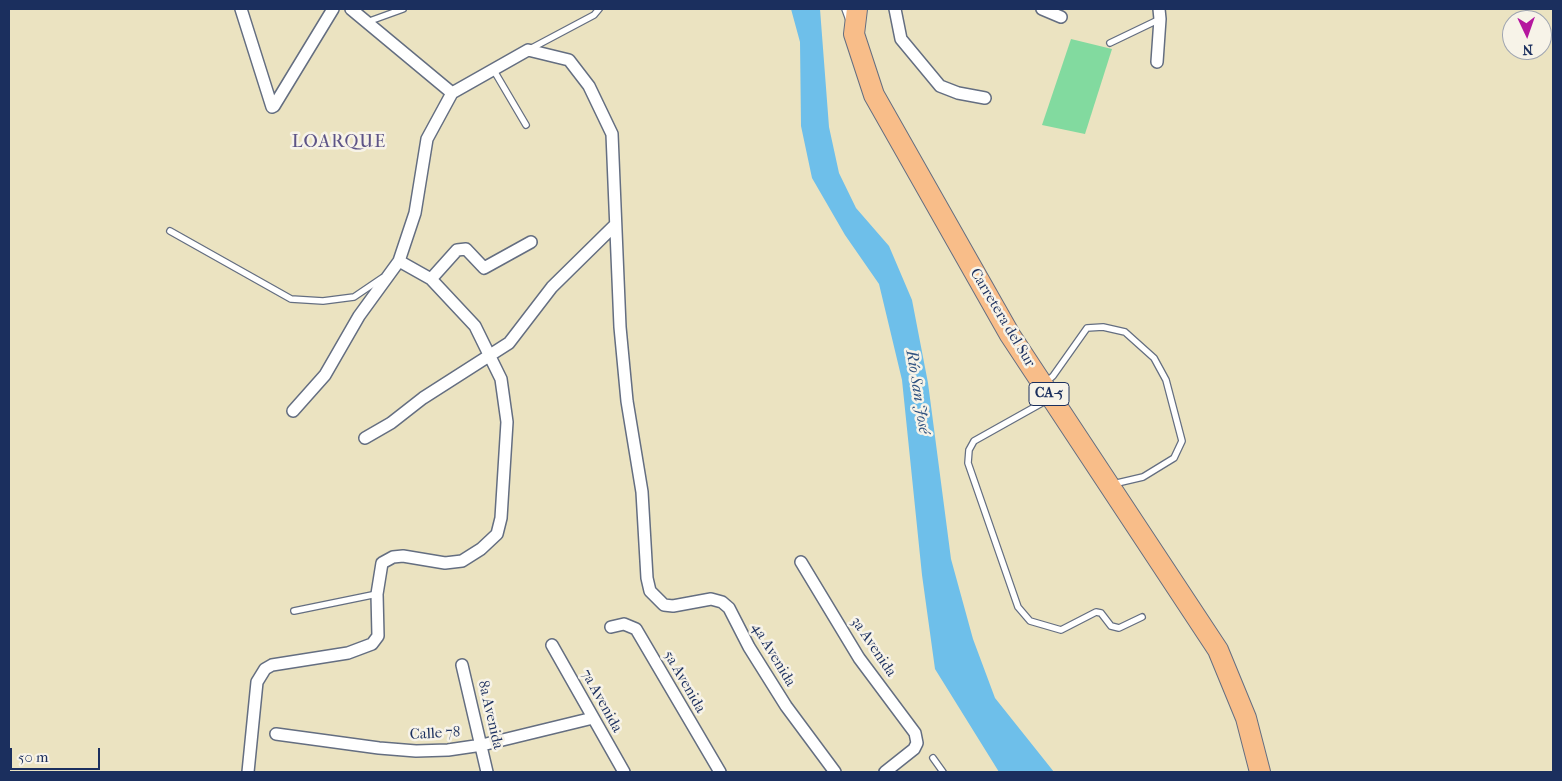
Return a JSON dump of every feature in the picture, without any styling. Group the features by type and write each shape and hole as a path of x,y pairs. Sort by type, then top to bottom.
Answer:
{"highway":[{"name":"Carretera del Sur","path":"857,9 854,34 874,95 1010,335 1218,650 1246,718 1260,772"}],"street":[{"path":"241,9 272,107 333,9"},
{"path":"351,9 452,92"},
{"path":"895,9 900,39 940,86 958,94 985,98"},
{"path":"1042,9 1061,17"},
{"path":"1157,62 1160,14"},
{"path":"293,410 325,375 359,316 399,261 415,213 426,139 452,92 528,50 569,60 589,86 612,134 615,225 552,287 510,343 422,398 391,423 365,438"},
{"name":"4a Avenida","path":"615,225 620,327 627,401 642,492 647,578 650,591 664,604 673,606 711,599 722,602 729,608 749,647 786,706 835,772"},
{"path":"431,279 457,250 466,249 484,268 531,242"},
{"path":"248,772 257,682 265,669 272,665 348,653 372,644 378,636 377,594 382,563 393,557 403,556 445,563 462,561 497,534 501,518 507,422 501,379 491,355 475,326 431,279 399,261"},
{"name":"3a Avenida","path":"801,562 859,658 915,733 917,743 914,749 885,772"},
{"name":"5a Avenida","path":"611,627 624,624 636,629 720,772"},
{"name":"7a Avenida","path":"552,645 624,772"},
{"name":"8a Avenida","path":"462,665 487,772"},
{"name":"Calle 78","path":"276,734 416,751 482,745 593,718"}],"lane":[{"path":"367,22 402,9"},
{"path":"528,50 594,14 599,9"},
{"path":"845,9 854,34"},
{"path":"1110,43 1160,14"},
{"path":"493,69 526,125"},
{"path":"170,231 291,299 323,301 354,297 388,274"},
{"path":"1109,486 1143,477 1174,458 1182,442 1166,380 1154,358 1126,332 1104,327 1087,328 1053,376 1047,391 974,441 969,450 968,463 1018,607 1030,621 1061,630 1096,612 1101,613 1111,626 1119,628 1142,617"},
{"path":"294,610 377,594"},
{"path":"933,758 943,772"}],"green space":[{"path":"1071,39 1112,49 1085,134 1042,125"}],"water":[{"name":"Río San José","path":"791,9 820,9 829,127 839,173 856,208 889,246 912,300 928,383 951,559 973,639 995,698 1054,772 999,772 935,669 922,575 902,380 879,284 845,235 812,178 801,126 800,42"}],"district":[{"name":"LOARQUE","path":"339,143"}]}
